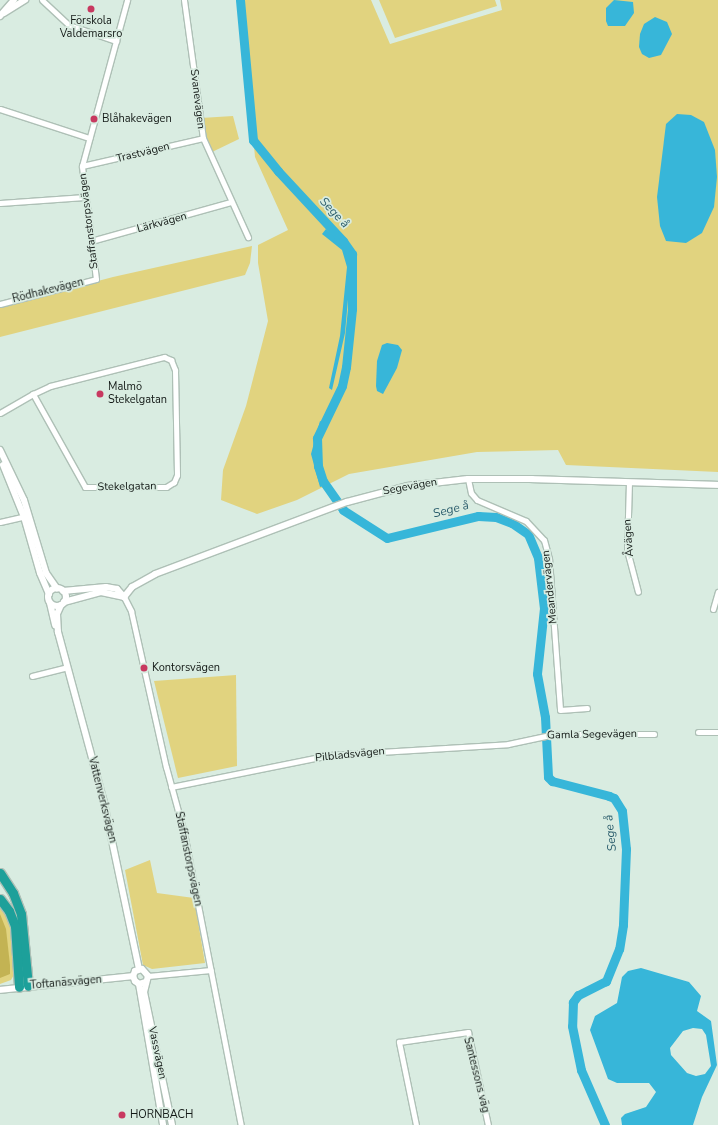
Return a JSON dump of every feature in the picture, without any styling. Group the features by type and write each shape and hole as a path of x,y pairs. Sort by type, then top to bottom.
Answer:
{"highway":[{"path":"0,874 14,893 21,914 24,986"},
{"path":"0,899 9,911 15,926 24,986"}],"street":[{"path":"2,15 14,0"},
{"path":"2,15 25,0"},
{"path":"42,0 69,25 116,41"},
{"name":"Staffanstorpsvägen","path":"96,279 82,166 127,0"},
{"name":"Svanevägen","path":"184,0 203,138 248,237"},
{"path":"0,109 89,138"},
{"name":"Trastvägen","path":"82,166 203,138"},
{"path":"0,203 85,197"},
{"name":"Lärkvägen","path":"91,241 231,202"},
{"name":"Rödhakevägen","path":"0,304 96,279"},
{"name":"Stekelgatan","path":"0,413 33,394 50,386 164,357 170,360 175,370 177,475 174,482 166,487 85,487 33,394"},
{"path":"0,450 27,516 46,573 60,590"},
{"path":"0,459 27,516 40,573 49,594 60,590 106,587 117,589 124,597"},
{"name":"Segevägen","path":"124,597 132,587 155,574 338,505 407,486 468,480 629,482 718,485"},
{"name":"Meandervägen","path":"468,480 471,494 477,500 526,521 544,540 549,559 560,710 587,708"},
{"name":"Åvägen","path":"629,482 628,550 638,592"},
{"path":"0,522 27,516"},
{"name":"Vattenverksvägen","path":"58,632 57,614 63,603 60,590"},
{"path":"50,603 63,603 101,592 124,597"},
{"path":"713,609 718,592"},
{"name":"Vattenverksvägen","path":"49,594 50,603 104,803 139,969"},
{"name":"Staffanstorpsvägen","path":"124,597 132,611 171,786 190,860 240,1125"},
{"path":"32,676 67,667"},
{"path":"698,732 718,732"},
{"name":"Gamla Segevägen","path":"533,738 554,734 654,734"},
{"name":"Pilbladsvägen","path":"171,786 330,755 508,744 533,738"},
{"path":"147,979 145,970 139,969 133,976 139,984 147,979 211,970"},
{"name":"Toftanäsvägen","path":"0,990 24,986 133,976"},
{"name":"Vassvägen","path":"147,979 144,992 172,1125"},
{"name":"Vassvägen","path":"139,984 163,1125"},
{"name":"Santessons väg","path":"416,1125 399,1042 468,1032 488,1125"}],"shaded area":[{"path":"240,0 371,0 390,44 502,10 500,0 718,0 718,472 566,465 558,450 477,452 349,474 297,500 257,514 221,500 223,470 246,406 268,321 258,263 258,245 288,230 255,157"},
{"path":"379,0 495,0 497,6 395,38"},
{"path":"233,116 239,139 210,153 201,118"},
{"path":"252,246 250,263 245,275 0,337 0,307 113,277"},
{"path":"236,675 237,766 178,778 154,681"},
{"path":"150,860 157,893 194,898 205,963 152,969 143,965 125,870"},
{"path":"0,904 11,924 15,973 11,980 0,984"},
{"path":"0,914 6,929 10,974 0,978"}],"water":[{"path":"614,0 633,2 634,13 625,26 608,26 606,21 606,8"},
{"path":"655,17 667,22 672,34 661,55 649,58 642,54 639,47 640,34 644,24"},
{"path":"677,114 691,115 704,122 715,150 717,177 714,207 702,233 686,243 666,241 660,226 657,197 666,124"},
{"path":"326,229 346,248 351,266 345,333 332,390 329,388 340,336 347,267 342,250 322,234"},
{"path":"387,343 398,345 402,350 397,368 383,394 377,391 376,386 377,361 382,345"},
{"path":"320,421 322,422 316,436 314,453 318,476 323,486 320,487 311,454"},
{"path":"641,968 689,982 701,996 697,1011 711,1021 717,1065 702,1097 693,1125 622,1125 621,1118 625,1114 646,1107 656,1092 649,1083 617,1083 608,1079 590,1030 595,1016 617,1003 622,977 628,971","holes":["693,1028 702,1029 706,1035 711,1066 705,1074 696,1076 687,1073 671,1055 670,1048 683,1031"]}],"waterway":[{"name":"Sege å","path":"240,0 253,140 278,171 343,241 352,254 352,309 346,367 342,386 317,438 318,466 323,481 343,510 387,538 478,516 496,517 512,523 528,534 538,558 544,608 537,674 545,717 548,777 552,781 614,798 622,811 626,849 623,925 619,949 606,981 578,995 573,1002 572,1026 581,1070 605,1125"}],"place":[{"name":"Förskola Valdemarsro","path":"91,9"},
{"name":"Blåhakevägen","path":"94,119"},
{"name":"Malmö Stekelgatan","path":"100,394"},
{"name":"Kontorsvägen","path":"144,668"},
{"name":"HORNBACH","path":"122,1115"}]}
